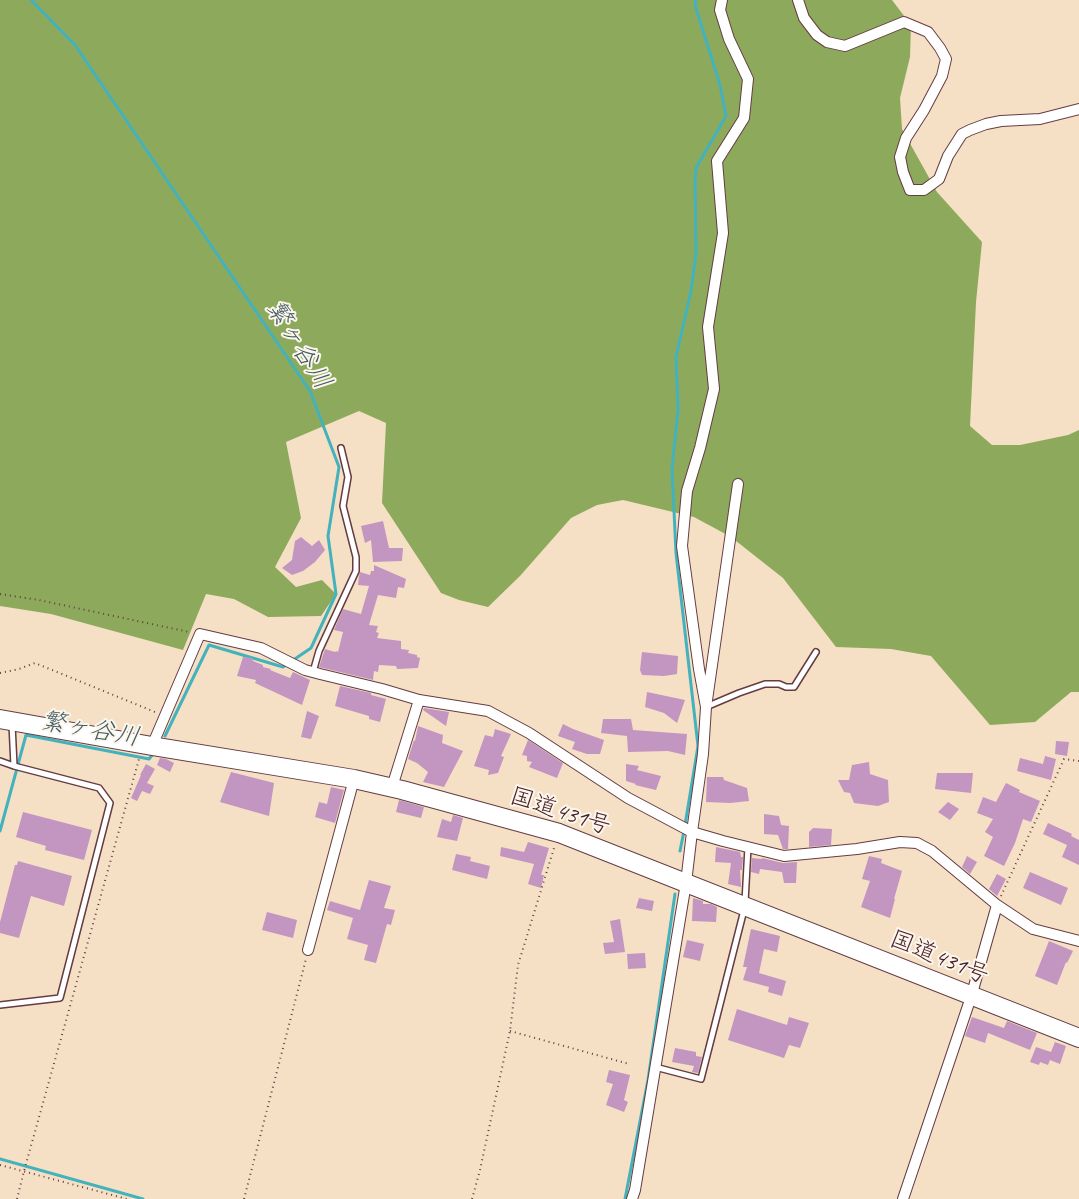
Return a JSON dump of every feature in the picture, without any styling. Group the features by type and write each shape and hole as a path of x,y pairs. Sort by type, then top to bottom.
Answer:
{"highway":[{"name":"国道431号","path":"6,720 148,746 354,779 392,787 559,833 1079,1038"}],"street":[{"path":"706,707 698,669 682,546 686,491 700,448 714,389 708,327 723,233 717,161 744,118 748,79 729,39 720,10 722,0"},
{"path":"798,0 804,18 817,36 828,42 845,46 904,22 928,32 940,48 946,59 942,76 924,110 906,138 900,157 902,172 910,190 924,190 939,180 948,156 962,134 970,130 1001,121 1040,119 1079,109"},
{"path":"632,1199 686,884 703,754 706,707 738,484"},
{"path":"148,746 165,716 200,634 261,648 305,670 419,700 488,711 530,733 628,798 692,832 723,842 784,856 857,849 900,842 917,843 932,851 997,905 1033,928 1079,941"},
{"path":"392,787 419,700"},
{"path":"308,950 354,779"},
{"path":"903,1199 971,997 997,905"}],"lane":[{"path":"313,672 320,651 356,571 356,557 343,506 348,477 341,448"},
{"path":"706,707 765,684 779,684 786,687 794,686 816,652"},
{"path":"6,720 14,766"},
{"path":"0,761 99,788 110,803 60,998 0,1005"},
{"path":"655,1067 702,1079 745,907 748,847"}],"path":[{"path":"0,594 39,600 200,634"},
{"path":"0,674 35,663 165,716"},
{"path":"17,1199 148,746"},
{"path":"997,905 1064,759 1079,761"},
{"path":"472,1199 510,1031 518,965 559,833"},
{"path":"244,1199 308,950"},
{"path":"510,1031 629,1064"},
{"path":"0,1164 127,1199"}],"green space":[{"path":"0,0 892,0 911,25 910,57 900,98 902,129 937,192 982,242 976,302 970,426 992,445 1020,445 1068,435 1079,430 1079,692 1071,692 1035,722 990,725 931,656 891,649 836,647 783,578 731,537 694,517 623,500 597,505 571,518 520,576 488,607 459,600 441,593 382,503 386,423 359,411 286,442 301,518 275,567 296,587 322,580 336,594 321,616 268,617 234,599 206,594 183,650 51,614 0,606"}],"building":[{"path":"383,521 389,548 403,548 402,561 373,562 371,540 365,543 361,526"},
{"path":"301,537 312,546 319,540 325,550 315,562 303,571 292,575 282,568 292,560 295,541"},
{"path":"374,565 406,579 404,588 398,587 396,598 378,595 369,625 378,626 376,632 379,633 377,638 401,641 401,649 409,650 408,653 417,655 420,658 418,668 397,669 396,666 379,665 378,672 374,671 373,680 319,667 325,649 338,652 343,632 334,630 343,609 361,614 369,586 358,585 360,572 370,575 371,571 374,571"},
{"path":"642,652 678,656 677,674 664,676 642,675 640,670"},
{"path":"243,657 252,658 253,661 263,665 263,667 290,678 293,672 310,680 302,705 255,683 256,680 237,676"},
{"path":"340,686 371,693 371,695 386,699 380,722 369,719 369,716 335,706"},
{"path":"647,692 685,700 677,723 664,713 645,707"},
{"path":"424,708 449,712 446,726 423,710"},
{"path":"307,711 319,716 311,739 301,737"},
{"path":"603,719 631,719 633,730 687,734 685,755 668,751 628,752 627,736 601,733"},
{"path":"563,724 604,740 600,754 587,754 572,749 575,742 558,736"},
{"path":"418,726 443,735 442,743 463,751 444,787 423,782 428,772 417,763 408,759"},
{"path":"495,729 511,734 501,756 504,757 498,773 488,775 489,770 474,766 485,735 493,737"},
{"path":"528,740 563,763 557,778 529,767 532,762 527,761 527,756 522,755"},
{"path":"1056,741 1069,742 1067,756 1055,754"},
{"path":"1045,756 1056,759 1051,780 1017,771 1020,758 1043,764"},
{"path":"160,758 174,763 170,772 157,765"},
{"path":"869,762 870,774 888,780 889,802 878,806 854,803 850,793 844,792 838,780 849,780 852,765"},
{"path":"146,764 155,769 147,783 154,786 150,794 142,791 137,801 131,798"},
{"path":"626,764 639,766 637,770 661,776 656,790 626,781"},
{"path":"231,772 274,783 269,816 220,802"},
{"path":"937,773 973,773 971,793 935,789"},
{"path":"707,777 723,777 724,780 747,788 749,801 730,803 706,802"},
{"path":"1006,783 1020,790 1019,792 1040,801 1031,822 1023,819 1015,843 1004,866 984,856 993,837 985,832 993,819 977,813 983,797 996,802"},
{"path":"331,787 344,790 335,823 315,817 319,802 327,804"},
{"path":"399,800 424,807 421,818 396,812"},
{"path":"948,802 959,809 950,820 938,812"},
{"path":"23,812 92,830 84,860 45,850 46,846 16,837"},
{"path":"764,814 779,816 781,825 789,826 788,849 783,849 778,835 764,834"},
{"path":"453,815 463,818 457,841 437,837 442,819 451,822"},
{"path":"1048,823 1072,834 1071,836 1079,840 1079,865 1062,857 1067,845 1043,834"},
{"path":"813,828 832,829 831,845 809,847 809,832"},
{"path":"528,842 549,848 541,875 544,875 541,888 528,884 534,864 500,856 501,847 524,852"},
{"path":"716,847 740,852 741,857 743,857 742,870 740,870 741,887 728,884 731,863 715,862"},
{"path":"456,854 471,857 470,861 490,866 487,879 452,870"},
{"path":"869,856 882,859 881,863 902,871 890,918 861,907 870,881 862,879"},
{"path":"967,856 977,862 970,874 962,867"},
{"path":"752,858 762,858 783,863 797,862 796,883 784,883 782,872 760,869 759,874 751,872"},
{"path":"18,861 72,876 64,906 31,896 19,938 0,933 0,922 15,865 17,865"},
{"path":"1030,872 1068,888 1061,905 1023,888"},
{"path":"997,874 1006,879 997,896 989,889"},
{"path":"369,880 391,886 384,908 395,910 391,925 387,924 376,963 364,960 368,945 347,939 353,918 327,910 330,901 360,910"},
{"path":"639,898 654,901 652,911 636,908"},
{"path":"693,898 703,901 703,904 711,904 717,907 716,922 692,921"},
{"path":"267,912 297,920 293,938 262,930"},
{"path":"620,919 625,952 605,954 603,943 614,942 610,921"},
{"path":"751,929 780,936 777,952 764,949 759,973 786,981 782,996 768,992 769,987 743,980 747,967 743,967"},
{"path":"687,940 704,944 700,961 683,957"},
{"path":"1049,941 1073,951 1066,962 1057,985 1035,976"},
{"path":"645,953 646,968 628,969 627,954"},
{"path":"737,1009 787,1025 789,1017 809,1023 800,1048 789,1045 784,1058 728,1040"},
{"path":"972,1017 1004,1028 1007,1021 1037,1033 1030,1050 988,1033 985,1043 965,1036"},
{"path":"1055,1042 1066,1046 1060,1064 1050,1060 1048,1065 1040,1062 1039,1065 1030,1062 1036,1047 1051,1052"},
{"path":"675,1048 696,1052 696,1056 702,1057 698,1073 692,1072 694,1066 672,1062"},
{"path":"609,1070 630,1075 624,1100 628,1102 624,1112 606,1105 613,1084 606,1082"}],"waterway":[{"name":"繁ヶ谷川","path":"31,0 75,45 310,391 339,467 328,536 336,594 311,648 283,667 209,645 165,736"},
{"path":"685,825 698,746 676,553 672,469 678,410 676,357 691,291 696,253 696,168 726,116 720,85 695,5 696,0"},
{"name":"繁ヶ谷川","path":"0,831 26,735 149,759 153,754"},
{"path":"680,851 684,831"},
{"path":"625,1199 648,1080 675,894"},
{"path":"0,1159 143,1199"}]}
